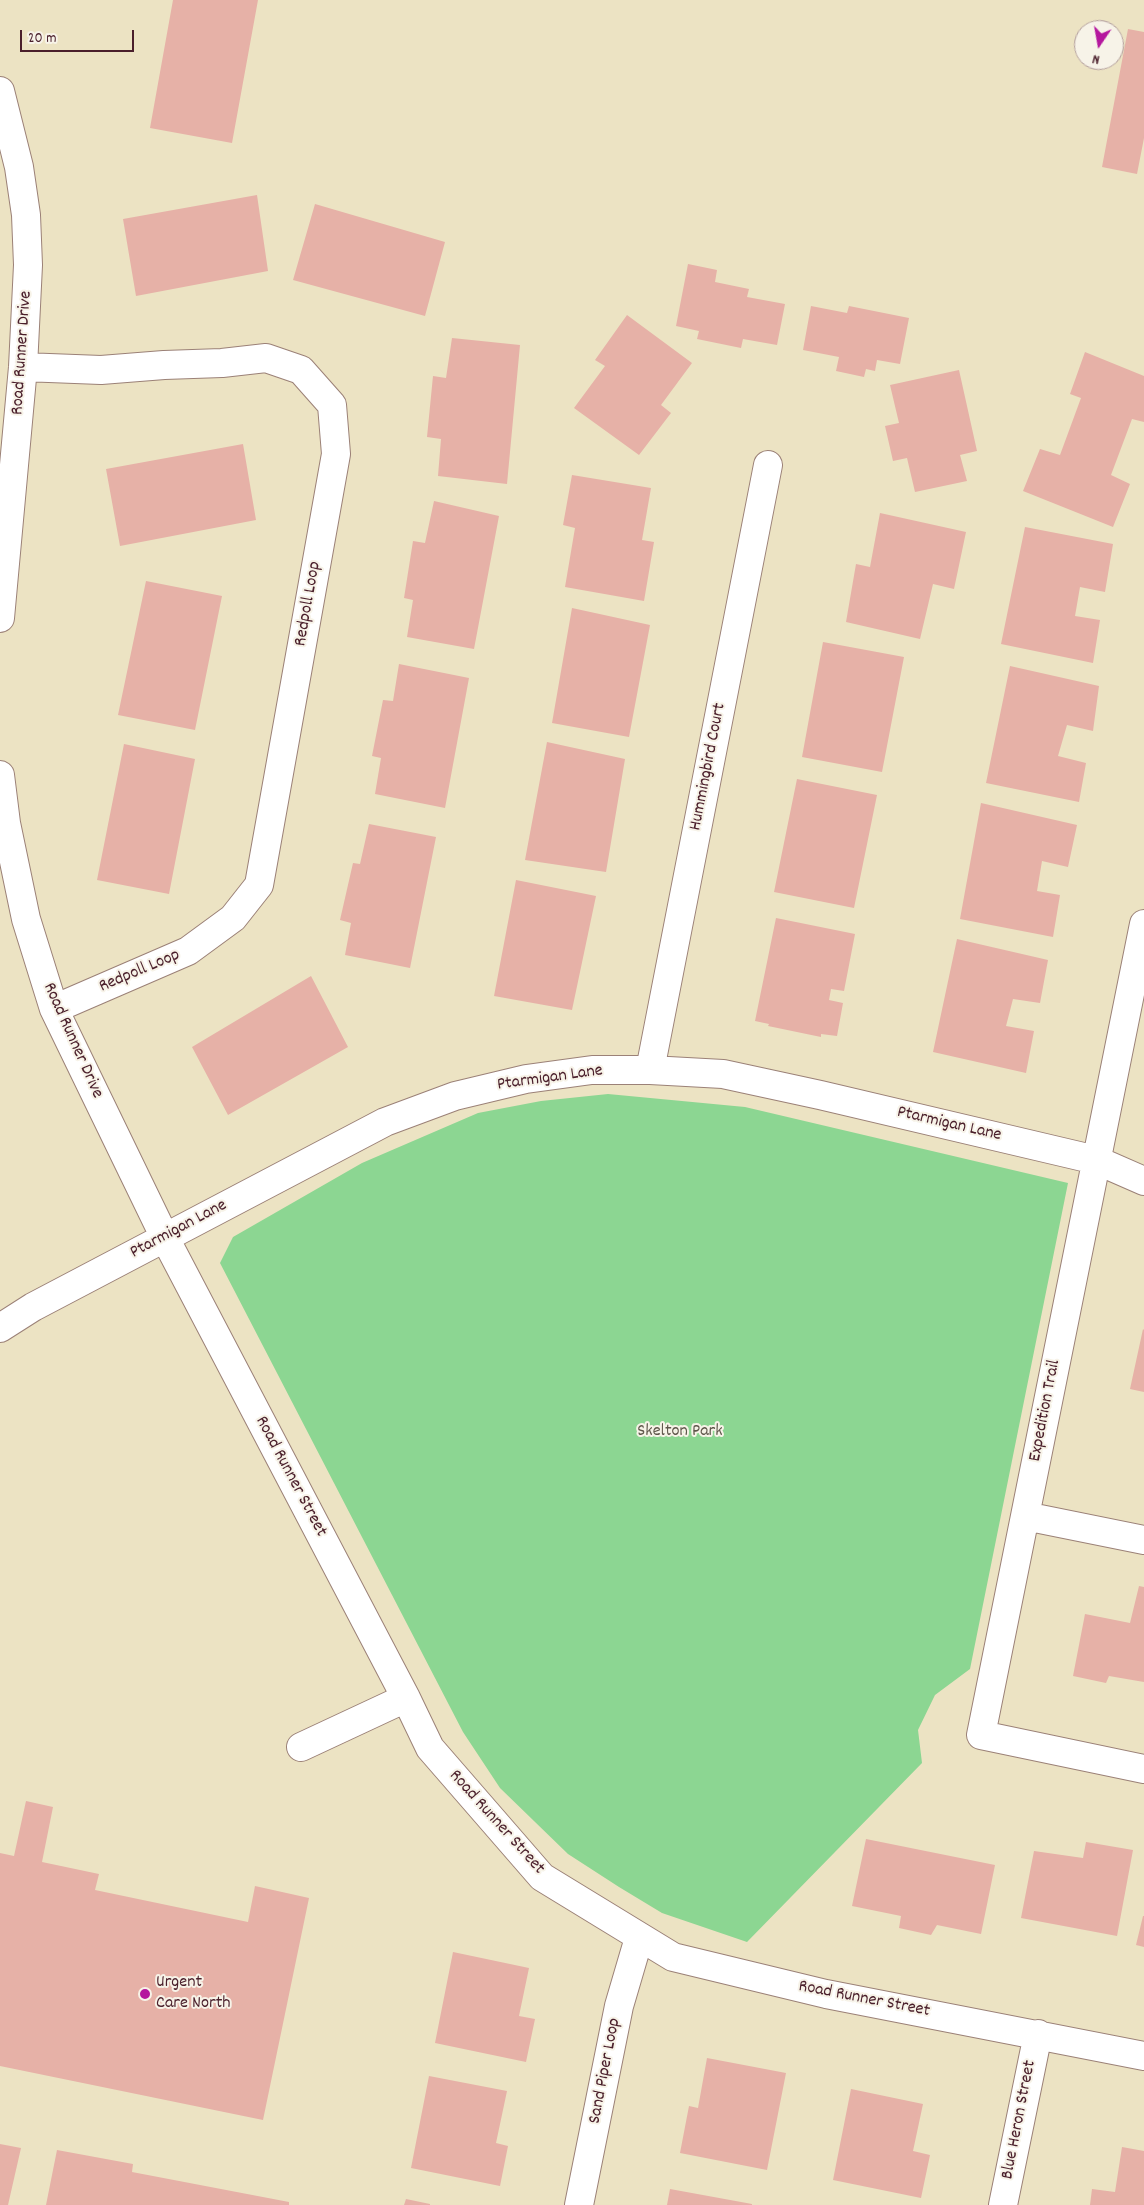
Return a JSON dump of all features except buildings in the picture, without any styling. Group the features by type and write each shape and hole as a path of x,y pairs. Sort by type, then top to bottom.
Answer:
{"street":[{"name":"Road Runner Drive","path":"0,91 19,167 26,215 28,265 23,367 0,618"},
{"name":"Redpoll Loop","path":"23,367 101,370 222,363 266,358 301,370 332,405 336,454 259,885 233,918 188,951 54,1009"},
{"name":"Hummingbird Court","path":"650,1070 768,465"},
{"name":"Road Runner Drive","path":"0,775 6,823 26,919 54,1009 165,1238"},
{"name":"Expedition Trail","path":"1144,924 982,1735 1144,1769"},
{"name":"Ptarmigan Lane","path":"0,1328 33,1307 385,1122 455,1096 526,1079 592,1070 650,1070 723,1074 1096,1160 1144,1181"},
{"name":"Road Runner Street","path":"165,1238 406,1698 430,1748 542,1877 639,1938 673,1957 826,1994 1144,2056"},
{"path":"1025,1516 1144,1540"},
{"path":"301,1747 406,1698"},
{"name":"Sand Piper Loop","path":"579,2205 619,2006 639,1938"},
{"name":"Blue Heron Street","path":"1003,2205 1038,2034"}],"green space":[{"name":"Skelton Park","path":"608,1094 745,1107 1068,1183 970,1669 935,1695 918,1730 922,1763 747,1942 662,1913 619,1887 568,1854 500,1788 463,1732 220,1263 233,1237 362,1163 478,1113 541,1101"}],"place":[{"name":"Urgent Care North","path":"145,1994"}]}
